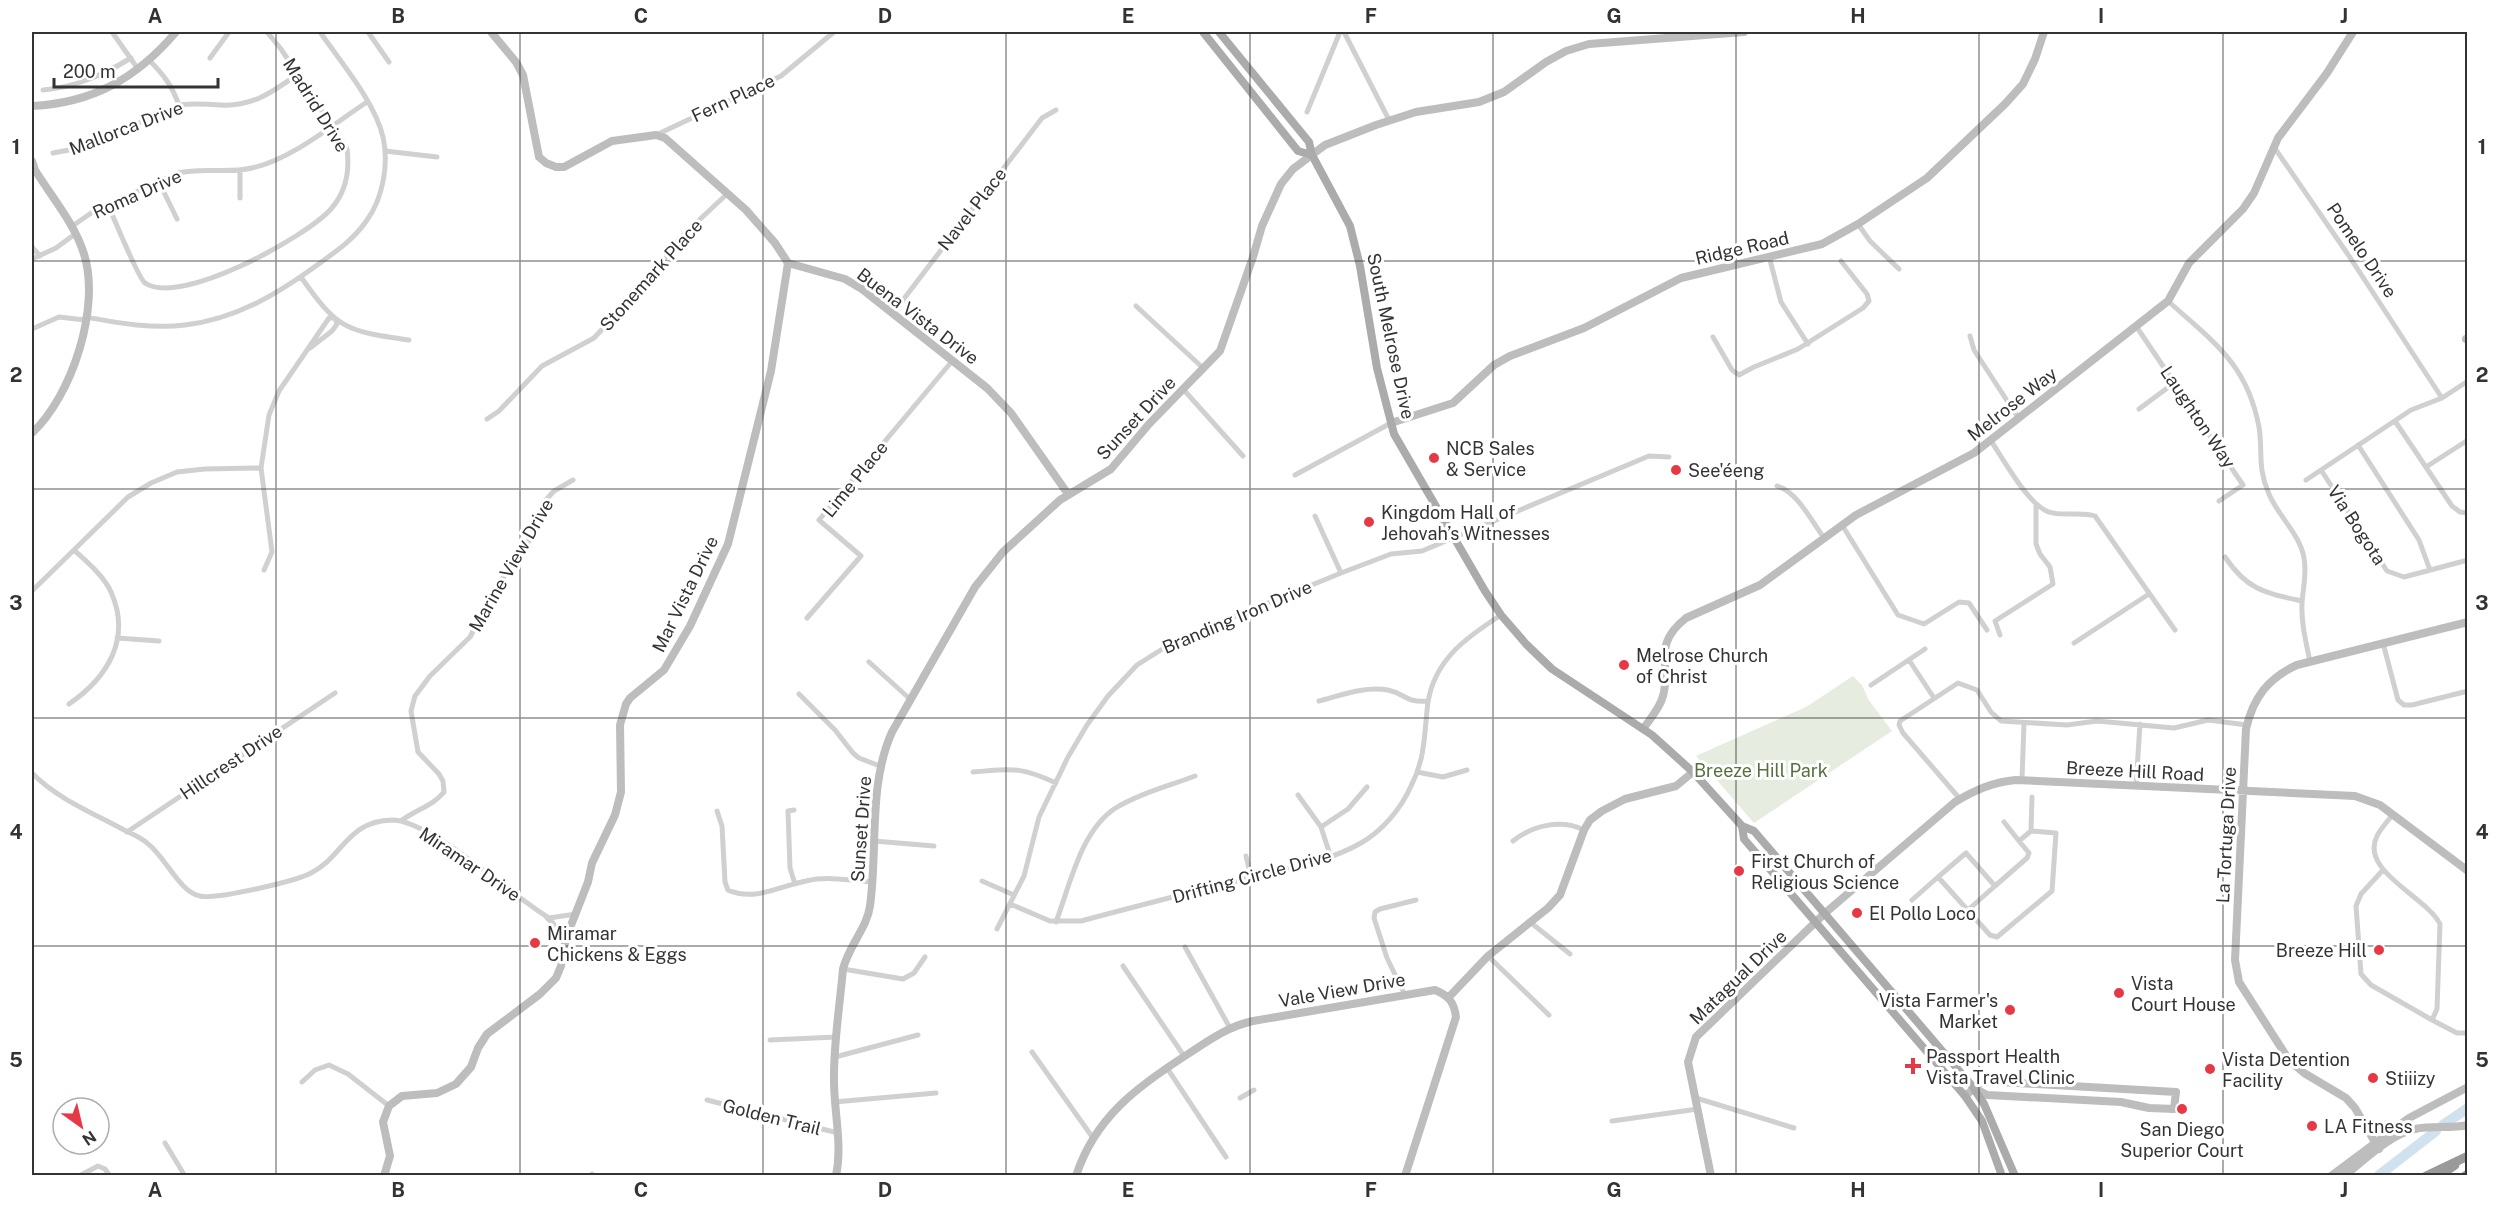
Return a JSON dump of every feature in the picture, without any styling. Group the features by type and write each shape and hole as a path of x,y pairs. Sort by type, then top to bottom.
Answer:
{"highway":[{"path":"2426,1176 2468,1156"},
{"path":"2439,1176 2468,1156"}],"main road":[{"name":"South Melrose Drive","path":"1203,32 1298,151 1312,155"},
{"name":"South Melrose Drive","path":"1219,32 1309,142 1312,155 1350,225 1360,266 1377,368 1394,434 1501,615 1552,669 1643,729 1693,772 1742,826 1754,831 1972,1087 1984,1104 2015,1176"},
{"name":"South Melrose Drive","path":"1742,826 1744,839 1965,1096 1982,1121 2002,1176"}],"street":[{"path":"122,32 114,34 138,69"},
{"path":"32,106 63,103 98,92 138,69 176,32"},
{"path":"210,58 229,32"},
{"name":"Madrid Drive","path":"108,205 128,247 136,274 147,285 183,286 212,279 266,254 322,218 346,182 349,163 347,149 298,74 267,32"},
{"path":"32,329 59,317 162,327 187,325 228,316 252,306 301,277 348,243 367,222 378,198 384,177 383,136 367,102 320,32"},
{"path":"368,32 389,62"},
{"path":"490,32 516,62 523,75 539,157 546,163 556,167 564,166 612,141 656,135 675,145 756,220 788,263"},
{"name":"Fern Place","path":"656,135 781,76 834,32"},
{"path":"1307,112 1342,32"},
{"path":"1342,32 1389,120"},
{"name":"Sunset Drive","path":"836,1176 839,1157 834,1102 835,1057 843,969 847,953 867,919 872,882 880,766 892,732 975,587 992,564 1068,494 1095,481 1111,469 1149,424 1224,344 1262,226 1281,184 1293,169 1325,145 1416,112 1479,102 1504,92 1546,62 1566,51 1589,45 1744,32"},
{"name":"Ridge Road","path":"1390,423 1450,404 1501,360 1584,328 1681,278 1822,244 1858,224 1927,178 2005,104 2023,84 2044,32"},
{"name":"Melrose Way","path":"1643,729 1660,704 1664,693 1664,650 1668,639 1686,618 1760,585 1842,525 1974,453 2168,300 2189,263 2243,209 2254,193 2278,138 2327,72 2353,32"},
{"path":"43,90 79,84 109,72 131,58"},
{"path":"149,60 173,87 179,105"},
{"name":"Mallorca Drive","path":"53,153 85,147 179,105 191,103 239,105 267,95 298,74"},
{"name":"Roma Drive","path":"32,260 73,230 94,211 193,169 240,170 279,159 367,102"},
{"name":"Navel Place","path":"893,313 1042,118 1056,110"},
{"name":"Pomelo Drive","path":"2274,147 2347,253 2441,397"},
{"path":"384,151 436,157"},
{"path":"32,161 35,170 73,230 85,255 89,283 78,353 62,394 32,433"},
{"path":"240,170 240,198"},
{"path":"159,182 177,219"},
{"name":"Stonemark Place","path":"487,419 499,411 542,366 594,338 655,272 680,238 728,194"},
{"path":"1858,224 1866,236 1899,269"},
{"path":"32,247 40,256"},
{"path":"1769,256 1781,302 1808,344"},
{"path":"1713,337 1732,370 1739,375 1808,344 1868,304 1867,294 1841,261"},
{"name":"Buena Vista Drive","path":"788,263 845,279 893,313 987,388 1010,412 1068,494"},
{"name":"Mar Vista Drive","path":"389,1106 402,1096 436,1093 456,1084 471,1067 478,1048 487,1034 540,994 556,978 561,966 565,943 588,882 592,863 605,840 621,792 620,726 626,704 630,698 664,670 690,626 728,544 771,371 788,263"},
{"path":"301,277 321,306 336,321"},
{"path":"2168,300 2227,355 2248,387 2255,406 2260,432 2262,473 2269,496 2304,554 2305,584 2302,624 2310,662"},
{"path":"1136,306 1203,368"},
{"path":"264,570 272,552 261,468 269,415 279,391 329,318 365,334 409,340"},
{"path":"310,348 332,331 336,321"},
{"name":"Laughton Way","path":"2136,326 2243,485 2220,501"},
{"path":"1970,336 1974,350 2019,419"},
{"name":"Lime Place","path":"807,618 861,556 819,519 953,360"},
{"path":"2306,480 2411,410 2441,397 2468,381"},
{"path":"2139,409 2174,383"},
{"path":"1182,389 1244,456"},
{"path":"2395,421 2452,506 2460,512 2468,513"},
{"path":"1295,475 1390,423"},
{"path":"2426,467 2468,440"},
{"path":"1991,441 2036,506 2050,512 2083,512 2095,516 2175,630"},
{"path":"2358,445 2420,540 2430,570"},
{"name":"Branding Iron Drive","path":"997,929 1024,876 1039,817 1056,783 1087,725 1108,696 1137,665 1175,641 1341,573 1391,554 1422,550 1649,456 1669,457"},
{"path":"32,591 128,497 151,483 177,472 261,468"},
{"name":"Via Bogota","path":"2321,470 2387,571 2404,577 2468,560"},
{"name":"Marine View Drive","path":"401,821 410,813 437,801 444,792 443,781 439,774 418,752 411,711 415,696 429,676 470,637 497,586 527,545 544,502 554,491 573,480"},
{"path":"1777,486 1784,488 1794,497 1824,538"},
{"path":"2000,635 1995,621 2053,584 2050,567 2036,544 2036,506"},
{"path":"1315,516 1341,573"},
{"path":"1842,525 1898,615 1924,624 1959,602 1969,603 1987,630"},
{"path":"69,704 90,689 108,666 117,638 119,618 111,591 74,550"},
{"path":"2225,557 2239,576 2254,587 2264,592 2302,601"},
{"path":"2074,644 2150,594"},
{"name":"Drifting Circle Drive","path":"1010,904 1056,922 1081,921 1331,858 1362,843 1385,824 1400,806 1418,772 1427,732 1428,701 1436,676 1452,650 1467,637 1501,615"},
{"name":"La Tortuga Drive","path":"2377,1146 2355,1108 2346,1098 2304,1073 2289,1060 2239,982 2235,960 2247,725 2254,701 2270,681 2285,670 2468,622"},
{"path":"117,638 159,641"},
{"path":"2383,643 2398,700 2404,705 2468,691"},
{"path":"1871,685 1925,649"},
{"path":"1909,660 1934,698"},
{"path":"869,662 911,700"},
{"path":"1960,799 1903,734 1899,725 1900,721 1958,683 1977,690 1991,712 2000,721 2067,725 2097,721 2174,728 2208,720 2247,725"},
{"path":"1319,701 1374,688 1392,691 1416,702 1428,701"},
{"name":"Hillcrest Drive","path":"127,832 334,693"},
{"path":"799,694 853,753 859,758 880,766"},
{"path":"2022,780 2025,723"},
{"path":"2136,786 2140,724"},
{"path":"973,772 1017,768 1056,783"},
{"path":"1418,772 1443,777 1467,770"},
{"path":"1405,1176 1456,1017 1455,1008 1449,997 1488,956 1548,908 1560,895 1584,830 1590,820 1602,811 1625,800 1676,786 1693,772"},
{"name":"Miramar Drive","path":"32,773 45,786 150,845 165,860 191,894 209,897 292,880 311,873 325,864 347,838 361,828 391,820 401,821 424,831 458,852 553,923 565,943"},
{"path":"1056,922 1086,844 1101,821 1127,802 1195,776"},
{"name":"Breeze Hill Road","path":"1824,914 1960,799 2002,781 2022,780 2355,796 2380,805 2468,871"},
{"path":"1321,827 1348,809 1367,787"},
{"path":"1298,795 1321,827 1331,858"},
{"path":"2031,831 2032,797"},
{"path":"794,810 788,811 790,868 795,884"},
{"path":"717,811 722,826 725,882 728,890 737,894 767,893 795,884 825,879 872,882"},
{"path":"2393,814 2377,836 2374,844 2375,859 2383,870 2434,914 2440,924 2437,1008 2432,1020"},
{"path":"1968,910 2027,858 2029,853 2004,822"},
{"path":"1513,841 1525,831 1564,823 1584,830"},
{"path":"1938,877 1990,935 1997,938 2052,891 2056,833 2031,831 2019,841"},
{"path":"874,841 934,846"},
{"path":"1912,900 1966,853 1995,886"},
{"path":"1246,856 1251,877"},
{"path":"2383,870 2361,894 2356,906 2361,974 2371,985 2432,1020 2457,1033 2468,1033"},
{"path":"981,881 1014,895"},
{"path":"1405,995 1387,958 1374,918 1375,912 1380,909 1416,900"},
{"path":"540,913 549,918 576,914"},
{"name":"Matagual Drive","path":"1711,1176 1689,1062 1696,1037 1824,914"},
{"path":"1530,922 1570,954"},
{"path":"1185,947 1230,1028"},
{"path":"1488,956 1549,1015"},
{"path":"843,969 903,979 914,973 925,957"},
{"path":"1123,966 1184,1056"},
{"name":"Vale View Drive","path":"1076,1176 1093,1138 1125,1098 1184,1056 1230,1028 1253,1021 1435,990 1449,997"},
{"path":"835,1057 918,1035"},
{"path":"770,1040 837,1037"},
{"path":"1032,1052 1093,1138"},
{"path":"302,1082 318,1067 328,1065 348,1074 389,1106 383,1122 390,1156 384,1176"},
{"path":"1167,1068 1227,1157"},
{"path":"1965,1096 1972,1087 1983,1080 2176,1092 2174,1109 2077,1099 1987,1095 1972,1087"},
{"path":"2344,1176 2409,1118 2468,1087"},
{"path":"1240,1098 1254,1090"},
{"path":"834,1102 936,1093"},
{"path":"1696,1098 1794,1128"},
{"name":"Golden Trail","path":"707,1100 838,1133"},
{"path":"1612,1121 1698,1109"},
{"path":"2331,1176 2377,1146 2407,1132 2468,1125"},
{"path":"165,1143 185,1176"},
{"path":"79,1176 98,1166 105,1169 110,1176"}],"green space":[{"name":"Breeze Hill Park","path":"1853,676 1862,685 1868,699 1892,731 1754,823 1696,756 1806,707"}],"waterway":[{"path":"2443,1125 2468,1108"},
{"path":"2378,1176 2436,1131"}],"place":[{"name":"NCB Sales & Service","path":"1434,458"},
{"name":"See'éeng","path":"1676,470"},
{"name":"Kingdom Hall of Jehovah’s Witnesses","path":"1369,522"},
{"name":"Melrose Church of Christ","path":"1624,665"},
{"name":"First Church of Religious Science","path":"1739,871"},
{"name":"El Pollo Loco","path":"1857,913"},
{"name":"Miramar Chickens & Eggs","path":"535,943"},
{"name":"Breeze Hill","path":"2379,950"},
{"name":"Vista Court House","path":"2119,993"},
{"name":"Vista Farmer's Market","path":"2010,1010"},
{"name":"Passport Health Vista Travel Clinic","path":"1913,1066"},
{"name":"Vista Detention Facility","path":"2210,1069"},
{"name":"Stiiizy","path":"2373,1078"},
{"name":"San Diego Superior Court","path":"2182,1109"},
{"name":"LA Fitness","path":"2312,1126"}]}
